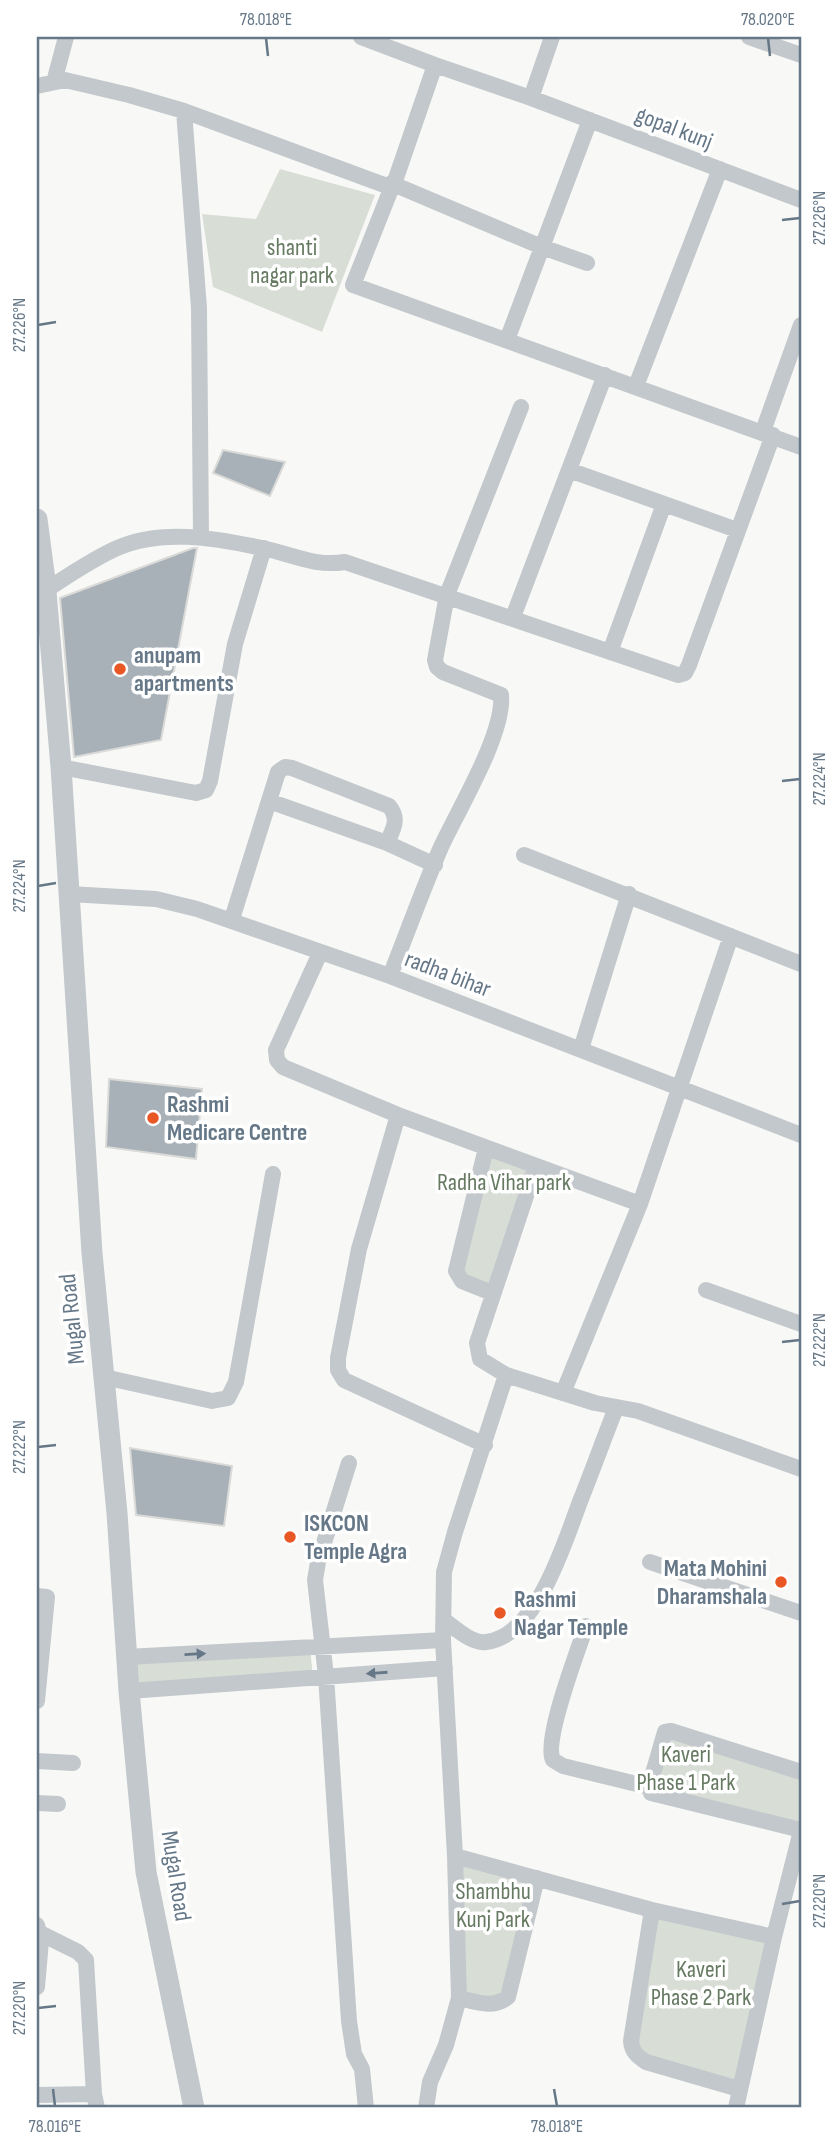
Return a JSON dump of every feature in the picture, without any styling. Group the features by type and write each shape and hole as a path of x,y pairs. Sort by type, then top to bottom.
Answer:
{"street":[{"path":"54,82 66,37"},
{"name":"gopal kunj","path":"361,37 801,200"},
{"path":"531,98 552,37"},
{"path":"749,37 801,55"},
{"path":"435,65 393,184 353,285 801,447"},
{"path":"37,86 54,82 77,82 184,111 382,186 393,184 542,247 587,263"},
{"path":"184,111 199,309 201,537"},
{"path":"507,340 590,120"},
{"path":"635,386 720,169"},
{"path":"46,590 116,548 149,538 201,537 264,548 318,564 345,562 669,673 685,673 737,530 801,325"},
{"path":"513,618 605,375"},
{"path":"390,976 435,865 485,757 503,708 501,695 443,672 437,667 437,643 447,595 521,407"},
{"path":"569,470 737,530"},
{"path":"610,652 664,504"},
{"name":"Mugal Road","path":"37,519 46,590 61,767 92,1253 146,1872 194,2108"},
{"path":"61,767 196,793 206,790 210,781 235,644 264,548"},
{"path":"232,919 278,772 285,767 389,806 395,813 396,822 387,843"},
{"path":"269,801 387,843 435,865"},
{"path":"524,855 629,894 801,964"},
{"name":"radha bihar","path":"69,894 156,899 232,919 800,1131"},
{"path":"581,1049 629,894"},
{"path":"563,1393 640,1205 731,936"},
{"path":"320,953 276,1050 277,1060 283,1067 398,1115 640,1205"},
{"path":"398,1115 359,1249 338,1370 344,1380 485,1445"},
{"path":"486,1148 456,1271 462,1281 492,1293"},
{"path":"536,1166 492,1293 476,1349 480,1359 506,1375 616,1408 638,1411 801,1469"},
{"path":"104,1377 212,1401 228,1398 236,1382 273,1174"},
{"path":"706,1290 801,1324"},
{"path":"426,2108 430,2082 446,2045 458,1998 455,1856 443,1640 444,1572 506,1375"},
{"path":"444,1620 474,1640 486,1642 509,1633 530,1611 552,1573 616,1408"},
{"path":"349,1463 316,1571 316,1597 326,1676 349,2021 352,2046 362,2069 366,2108"},
{"path":"650,1562 801,1613"},
{"path":"37,1596 47,1597 37,1701"},
{"path":"586,1626 554,1728 550,1744 551,1756 563,1766 649,1787"},
{"path":"127,1657 443,1640"},
{"path":"129,1691 445,1668"},
{"path":"736,2108 801,1830 651,1793 649,1787 665,1732 671,1731 801,1772"},
{"path":"37,1761 73,1763"},
{"path":"37,1803 58,1804"},
{"path":"455,1856 652,1910 774,1937"},
{"path":"458,1998 489,2005 497,2004 508,1997 537,1878"},
{"path":"652,1910 631,2041 633,2051 646,2062 739,2089"},
{"path":"37,1987 38,1929 78,1952 86,1961 95,2101 37,2095"}],"green space":[{"name":"shanti nagar park","path":"280,169 375,195 322,332 213,287 202,214 256,219"},
{"name":"Radha Vihar park","path":"486,1148 536,1166 492,1293 458,1278"},
{"path":"310,1648 313,1677 138,1690 136,1657"},
{"name":"Kaveri Phase 1 Park","path":"665,1732 801,1772 801,1830 649,1787"},
{"name":"Shambhu Kunj Park","path":"455,1856 537,1878 503,2001 459,1998"},
{"name":"Kaveri Phase 2 Park","path":"652,1910 774,1937 739,2089 652,2063 631,2041"}],"building":[{"path":"223,450 285,462 270,496 213,473"},
{"name":"anupam apartments","path":"197,548 161,740 74,757 60,598"},
{"name":"Rashmi Medicare Centre","path":"109,1079 202,1089 196,1159 106,1147"},
{"path":"130,1448 232,1466 224,1526 136,1515"}],"place":[{"name":"anupam apartments","path":"120,669"},
{"name":"Rashmi Medicare Centre","path":"153,1118"},
{"name":"ISKCON Temple Agra","path":"290,1537"},
{"name":"Mata Mohini Dharamshala","path":"781,1582"},
{"name":"Rashmi Nagar Temple","path":"500,1613"}]}
